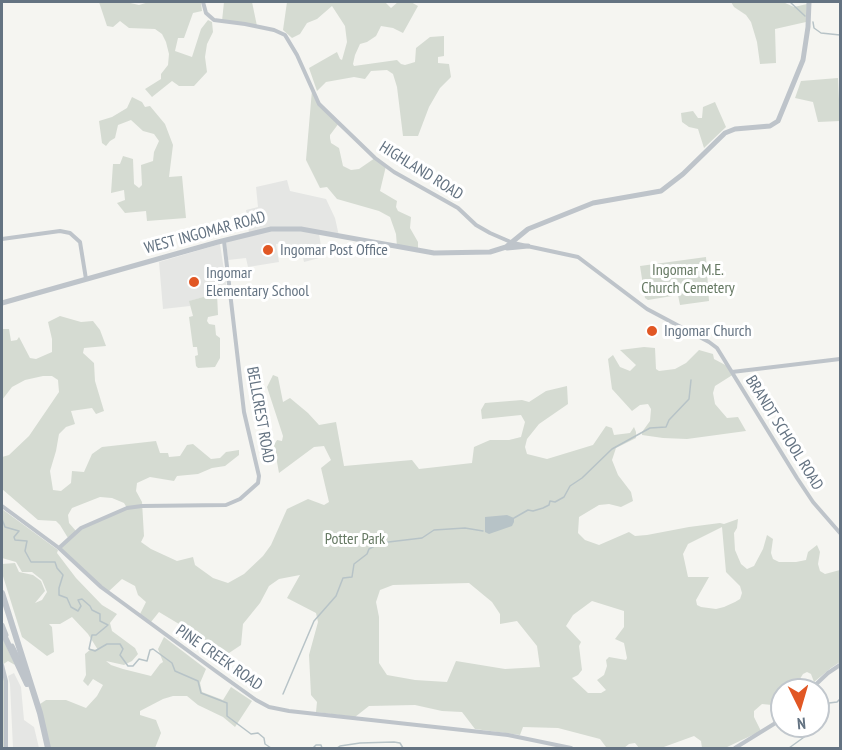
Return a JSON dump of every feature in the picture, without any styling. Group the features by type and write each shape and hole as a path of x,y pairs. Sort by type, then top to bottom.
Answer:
{"highway":[{"path":"2,593 32,688 46,748"},
{"path":"2,632 28,689 46,748"}],"main road":[{"name":"WEST INGOMAR ROAD","path":"2,303 263,230 287,228 428,253 467,254 500,250 513,243 528,229 593,203 666,189 725,133 735,129 765,127 775,123 780,117 803,60 809,2"},
{"path":"500,250 528,246"},
{"path":"2,625 32,688"}],"street":[{"name":"HIGHLAND ROAD","path":"203,2 206,13 214,20 274,30 285,35 320,104 379,162 458,208 482,229 513,243"},
{"path":"2,239 60,231 70,233 80,240 86,279"},
{"name":"BELLCREST ROAD","path":"59,548 81,528 127,508 222,506 240,499 258,483 244,412 224,240"},
{"path":"513,243 582,259 645,308 712,344 732,372 840,359"},
{"name":"BRANDT SCHOOL ROAD","path":"732,372 813,502 840,533"},
{"name":"PINE CREEK ROAD","path":"2,506 59,548 101,587 248,694 273,708 508,735 571,748"},
{"path":"2,665 6,681 6,748"},
{"path":"823,678 840,665"},
{"path":"735,748 770,726"}],"shaded area":[{"path":"287,180 290,191 326,199 335,218 339,236 287,228 249,233 246,210 258,207 256,187"},
{"path":"273,230 319,234 323,257 304,262 301,248 286,250 284,243 276,244 279,262 248,267 246,258 228,260 226,241"},
{"name":"Ingomar Elementary School","path":"220,244 227,290 190,301 190,306 163,309 159,262"},
{"path":"507,515 514,518 512,526 489,534 485,532 485,517"},
{"path":"14,673 21,687 24,720 34,727 39,748 13,748 8,676"}],"green space":[{"path":"99,2 126,2 139,5 149,2 201,2 202,11 193,13 184,38 178,38 175,51 192,57 201,29 208,20 212,22 213,32 207,44 205,57 207,72 194,86 179,86 172,81 152,97 145,89 161,79 161,74 168,65 169,54 162,34 155,29 129,28 120,21 113,27 107,26"},
{"path":"224,2 252,2 257,26 222,21"},
{"path":"287,2 385,2 391,8 398,2 411,2 418,6 403,33 381,26 376,36 360,44 353,64 354,66 397,60 405,65 415,62 416,48 430,37 444,36 444,56 438,57 438,63 449,64 451,77 440,88 429,107 418,136 403,136 397,87 393,74 387,70 371,71 365,79 354,77 326,82 317,91 309,68 337,52 342,60 347,42 345,26 332,6 317,19 307,23 300,34 292,38 283,30"},
{"path":"731,2 783,2 794,7 807,4 806,22 775,29 776,63 760,64 751,22"},
{"path":"838,78 840,121 818,122 813,102 795,98 801,81"},
{"path":"312,90 316,98 339,123 330,138 331,143 339,148 343,166 351,170 359,169 375,158 386,166 380,191 397,201 398,211 411,217 410,228 418,242 418,251 397,247 396,234 390,217 379,211 337,199 327,187 320,188 306,160"},
{"path":"132,97 142,102 145,107 150,106 165,124 173,145 169,177 182,176 186,218 147,221 146,211 125,213 117,203 125,200 124,190 111,193 113,164 120,164 123,156 133,159 134,184 139,188 142,185 141,165 153,161 159,141 154,134 143,131 131,120 118,125 115,138 106,146 102,143 99,121 112,117 127,108"},
{"path":"715,102 726,127 704,148 698,129 682,122 681,113 693,111 698,118 702,118 703,107"},
{"name":"Ingomar M.E. Church Cemetery","path":"706,257 709,301 680,305 678,295 648,300 645,298 640,266"},
{"path":"217,293 218,315 208,317 207,321 215,325 216,335 220,338 220,358 215,367 198,368 195,356 198,355 197,347 193,347 189,317 193,316 189,301"},
{"name":"Potter Park","path":"60,316 81,322 93,321 100,330 106,346 84,348 83,353 94,363 95,381 104,411 96,414 92,408 71,411 75,424 66,427 59,434 50,471 53,490 61,491 71,483 72,471 84,472 92,454 102,447 156,441 160,453 168,453 169,457 180,456 187,445 193,444 211,459 220,458 226,452 239,450 239,455 225,466 198,474 177,476 174,481 150,477 137,483 136,491 142,502 144,536 141,542 177,561 193,557 195,565 213,578 228,583 244,574 271,545 287,509 308,499 324,505 329,502 321,468 331,460 324,446 314,447 279,473 274,445 277,440 282,441 283,436 267,387 273,375 278,377 283,402 290,398 319,425 336,422 344,466 412,460 419,469 472,463 474,447 490,440 509,440 521,437 525,422 521,415 482,419 481,410 485,403 522,400 529,402 546,391 567,386 568,404 539,424 527,439 525,447 527,454 547,459 593,445 606,426 612,428 614,435 630,433 634,427 636,432 636,438 616,448 612,460 618,475 631,492 633,501 621,507 609,504 599,505 579,517 578,533 585,540 599,545 629,532 635,536 647,535 689,527 724,524 738,519 734,533 735,550 741,564 747,569 754,566 767,535 773,539 771,553 773,559 779,562 806,560 808,552 817,545 820,552 818,564 820,571 825,574 840,570 840,662 819,678 812,678 807,672 800,678 770,678 770,705 762,704 754,711 754,717 761,731 725,748 702,748 701,741 694,736 661,748 639,748 635,743 624,748 612,748 606,747 600,739 558,728 523,727 520,735 475,729 462,712 442,711 415,705 369,706 355,717 316,712 317,702 311,695 309,655 318,622 316,613 287,598 300,575 279,579 269,586 260,603 243,624 241,645 226,655 222,654 183,634 179,624 159,612 151,622 140,614 146,602 138,595 135,586 122,579 108,592 59,548 68,538 56,521 38,520 2,489 2,457 9,455 29,436 59,392 58,380 52,376 43,376 25,380 12,387 2,400 2,329 9,329 11,341 19,337 30,358 36,359 52,352 48,322","holes":["100,497 112,498 124,503 127,508 76,531 69,523 68,515 72,508","722,527 726,572 740,586 742,593 740,599 724,607 716,609 701,607 697,605 696,600 709,577 688,577 683,554 688,544","469,583 492,602 500,614 500,624 517,621 537,646 540,667 505,669 456,661 447,682 387,675 379,663 379,617 376,602 380,590 393,585","592,601 624,611 624,627 615,639 624,643 627,658 626,660 609,657 606,660 604,675 597,680 606,690 601,693 588,693 572,678 582,670 579,646 581,642 566,626 573,615"]},
{"path":"655,348 656,369 659,371 675,369 686,363 699,350 713,354 714,359 729,367 734,374 715,386 713,393 715,404 727,418 738,417 746,431 687,439 642,435 650,421 651,409 648,404 640,405 632,411 612,389 608,359 613,355 620,367 630,371 636,365 620,350"},
{"path":"2,509 58,550 57,553 76,578 102,605 117,614 110,623 112,631 135,648 138,654 124,665 106,661 123,669 151,676 163,662 158,649 164,637 206,669 200,683 202,692 223,700 231,687 252,701 235,727 223,717 198,705 187,696 173,696 140,711 140,715 156,720 161,733 155,748 50,748 40,704 46,700 66,700 86,708 103,685 93,679 88,686 83,681 86,675 85,654 91,649 98,650 88,634 72,617 60,624 49,624 52,627 54,652 47,656 22,637 2,573 2,564 15,563 19,572 33,575 41,581 45,591 35,603 42,600 47,592 42,580 32,572 22,572 16,562 2,558"},
{"path":"2,637 15,665 8,661 2,665"},
{"path":"2,665 4,672 6,748 2,748"}],"waterway":[{"path":"790,2 805,16"},
{"path":"813,22 814,28 821,33 840,35"},
{"path":"514,518 528,510 543,508 549,505 550,501 555,502 564,497 570,486 582,478 612,449 650,428 666,427 669,420 689,399 691,380"},
{"path":"2,519 5,527 19,531 14,537 15,540 27,541 25,551 31,562 55,562 63,575 59,595 67,598 71,607 78,611 81,606 78,600 82,599 92,610 100,614 100,621 108,625 96,635 92,635 89,649 95,651 107,644 120,644 123,649 120,655 128,666 133,666 139,659 147,661 150,650 153,649 172,663 175,671 198,681 201,693 227,703 227,716 251,734 258,733 264,738 265,744 271,748"},
{"path":"283,694 314,621 336,596 343,578 352,577 354,564 367,554 369,549 380,543 422,538 434,530 465,528 483,531"},
{"path":"830,703 840,699"},
{"path":"789,748 803,738"},
{"path":"337,748 360,743 394,742 400,743 403,748"},
{"path":"313,748 316,745 321,745 322,748"}],"place":[{"name":"Ingomar Post Office","path":"268,250"},
{"name":"Ingomar Elementary School","path":"194,282"},
{"name":"Ingomar Church","path":"652,331"}]}
